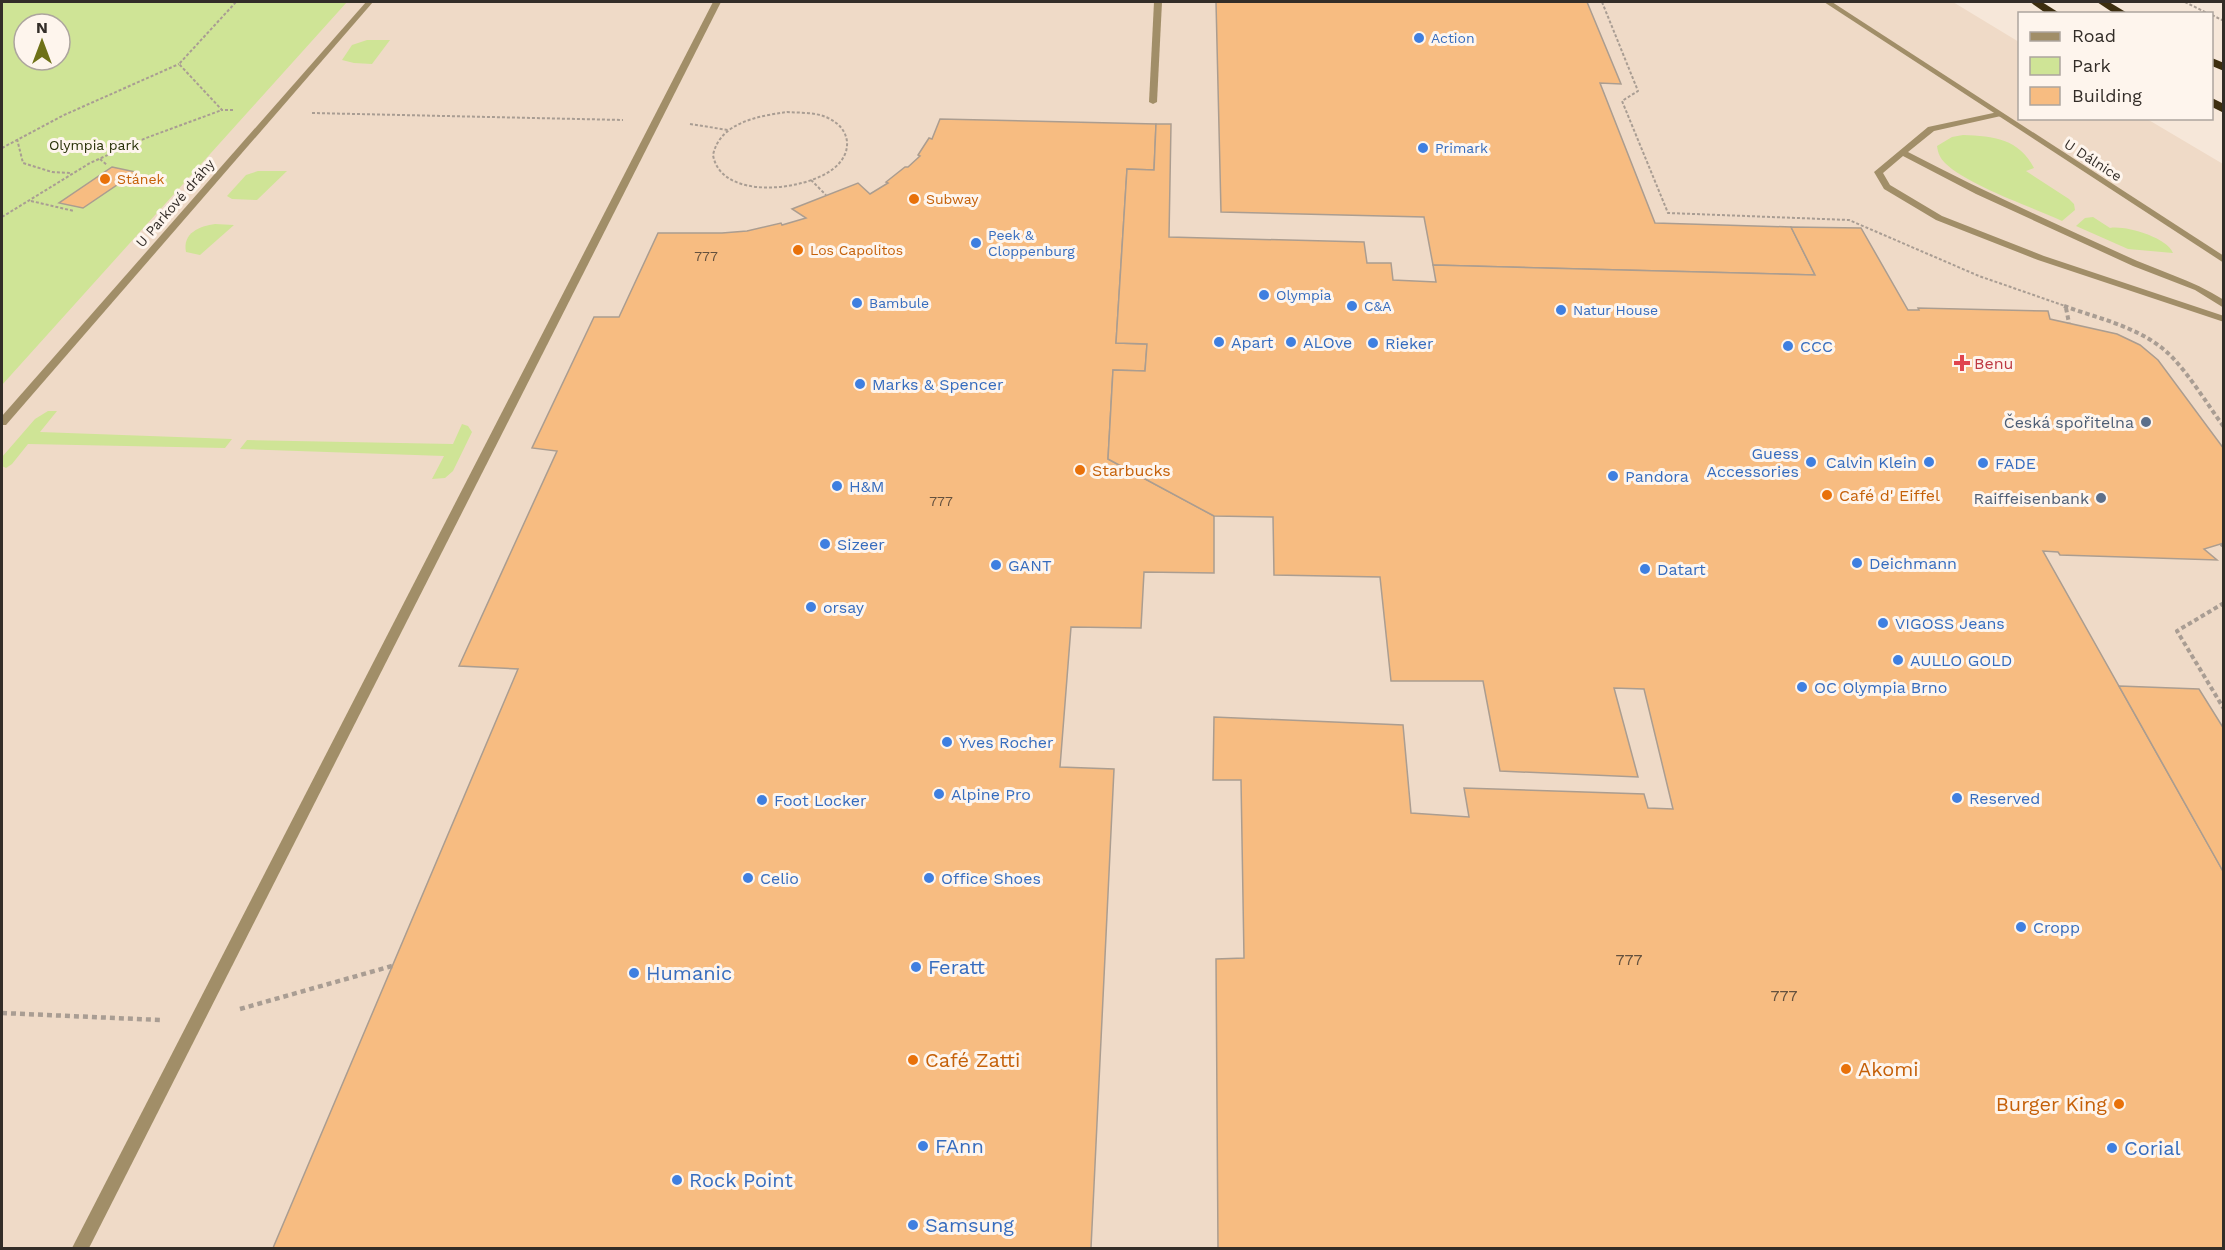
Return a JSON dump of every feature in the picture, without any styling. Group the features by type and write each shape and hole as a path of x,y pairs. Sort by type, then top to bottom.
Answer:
{"highway":[{"path":"2035,2 2052,12"},
{"path":"2102,2 2120,12"}],"street":[{"name":"U Parkové dráhy","path":"2,422 369,2"},
{"path":"80,1248 717,2"},
{"path":"1153,102 1158,2"},
{"name":"U Dálnice","path":"1828,2 2223,260"},
{"path":"1998,114 1931,129 1878,172 1887,188 1939,218 2041,258 2223,320"},
{"path":"1903,152 1979,192 2136,264 2198,288 2223,305"}],"path":[{"path":"2,148 63,115 179,63 236,2"},
{"path":"1602,2 1638,91 1622,101 1668,213 1849,220 1979,276 2066,309 2124,327 2152,341 2172,357 2223,427"},
{"path":"2185,2 2206,12"},
{"path":"179,63 222,110"},
{"path":"2,217 14,212 71,173 222,110 656,121 728,130"},
{"path":"787,112 808,113 827,118 841,126 849,136 850,148 844,160 830,171 811,180 789,186 765,187 743,184 725,177 714,166 711,154 716,142 728,130 745,121 787,112"},
{"path":"18,139 23,163 52,172 71,173"},
{"path":"100,159 107,165"},
{"path":"811,180 826,195"},
{"path":"30,201 74,211"},
{"path":"2066,309 2068,323"},
{"path":"2223,603 2177,631 2223,709"},
{"path":"2,1013 195,1021 392,966"}],"shaded area":[{"path":"2,2 1953,2 2018,41 2018,120 2149,120 2223,164 2223,1248 2,1248"}],"green space":[{"name":"Olympia park","path":"2,2 347,2 2,385"},
{"path":"367,40 390,40 372,64 342,60 352,45"},
{"path":"1963,135 1995,138 2013,145 2028,158 2034,168 2026,171 2069,199 2074,204 2075,210 2062,221 1984,187 1955,171 1942,159 1937,146 1952,137"},
{"path":"258,171 287,171 257,200 232,199 227,196 246,175"},
{"path":"2093,217 2110,228 2135,230 2154,237 2169,247 2173,253 2128,249 2076,226 2085,218"},
{"path":"215,224 234,225 200,255 186,252 185,245 189,235 198,229"},
{"path":"48,411 57,411 40,432 232,439 225,448 28,444 12,464 6,468 2,466 2,457 35,419"},
{"path":"462,424 468,426 472,432 453,471 445,478 432,479 444,456 240,449 247,440 453,444"}],"building":[{"name":"Primark","path":"1216,2 1587,2 1621,84 1600,83 1655,223 1791,227 1815,275 1433,265 1424,217 1221,212"},
{"path":"940,119 1156,124 1154,170 1127,169 1116,343 1147,344 1145,371 1113,370 1108,459 1214,516 1214,573 1144,572 1141,628 1071,627 1060,767 1114,769 1091,1248 273,1248 518,669 459,666 557,451 532,448 594,317 619,317 658,233 722,233 747,231 781,223 782,225 806,218 792,209 858,183 870,194 888,183 886,182 920,156 918,155 929,138 932,139"},
{"name":"OC Olympia Brno","path":"1156,124 1171,124 1169,237 1364,242 1367,263 1391,263 1393,280 1436,282 1433,265 1815,275 1791,227 1861,228 1908,310 1919,310 1918,308 2048,311 2050,319 2117,334 2140,345 2158,360 2224,449 2224,543 2204,549 2217,560 2060,555 2058,552 2043,551 2224,873 2224,1248 1218,1248 1216,959 1244,958 1241,780 1213,780 1214,717 1403,725 1411,813 1469,817 1464,788 1644,794 1648,808 1673,809 1644,689 1614,688 1638,777 1500,771 1483,681 1391,681 1380,577 1274,575 1273,517 1214,516 1108,459 1113,370 1145,371 1147,344 1116,343 1127,169 1154,170"},
{"path":"112,167 136,172 83,208 59,203"},
{"path":"2119,686 2199,689 2224,729 2224,873"}],"place":[{"name":"Action","path":"1419,38"},
{"name":"Primark","path":"1423,148"},
{"name":"Stánek","path":"105,179"},
{"name":"Subway","path":"914,199"},
{"name":"Peek & Cloppenburg","path":"976,243"},
{"name":"Los Capolitos","path":"798,250"},
{"name":"Olympia","path":"1264,295"},
{"name":"Bambule","path":"857,303"},
{"name":"C&A","path":"1352,306"},
{"name":"Natur House","path":"1561,310"},
{"name":"Apart","path":"1219,342"},
{"name":"ALOve","path":"1291,342"},
{"name":"Rieker","path":"1373,343"},
{"name":"CCC","path":"1788,346"},
{"name":"Benu","path":"1962,363"},
{"name":"Marks & Spencer","path":"860,384"},
{"name":"Česká spořitelna","path":"2146,422"},
{"name":"Guess Accessories","path":"1811,462"},
{"name":"Calvin Klein","path":"1929,462"},
{"name":"FADE","path":"1983,463"},
{"name":"Starbucks","path":"1080,470"},
{"name":"Pandora","path":"1613,476"},
{"name":"H&M","path":"837,486"},
{"name":"Café d' Eiffel","path":"1827,495"},
{"name":"Raiffeisenbank","path":"2101,498"},
{"name":"Sizeer","path":"825,544"},
{"name":"Deichmann","path":"1857,563"},
{"name":"GANT","path":"996,565"},
{"name":"Datart","path":"1645,569"},
{"name":"orsay","path":"811,607"},
{"name":"VIGOSS Jeans","path":"1883,623"},
{"name":"AULLO GOLD","path":"1898,660"},
{"name":"OC Olympia Brno","path":"1802,687"},
{"name":"Yves Rocher","path":"947,742"},
{"name":"Alpine Pro","path":"939,794"},
{"name":"Reserved","path":"1957,798"},
{"name":"Foot Locker","path":"762,800"},
{"name":"Celio","path":"748,878"},
{"name":"Office Shoes","path":"929,878"},
{"name":"Cropp","path":"2021,927"},
{"name":"Feratt","path":"916,967"},
{"name":"Humanic","path":"634,973"},
{"name":"Café Zatti","path":"913,1060"},
{"name":"Akomi","path":"1846,1069"},
{"name":"Burger King","path":"2119,1104"},
{"name":"FAnn","path":"923,1146"},
{"name":"Corial","path":"2112,1148"},
{"name":"Rock Point","path":"677,1180"},
{"name":"Samsung","path":"913,1225"}]}
